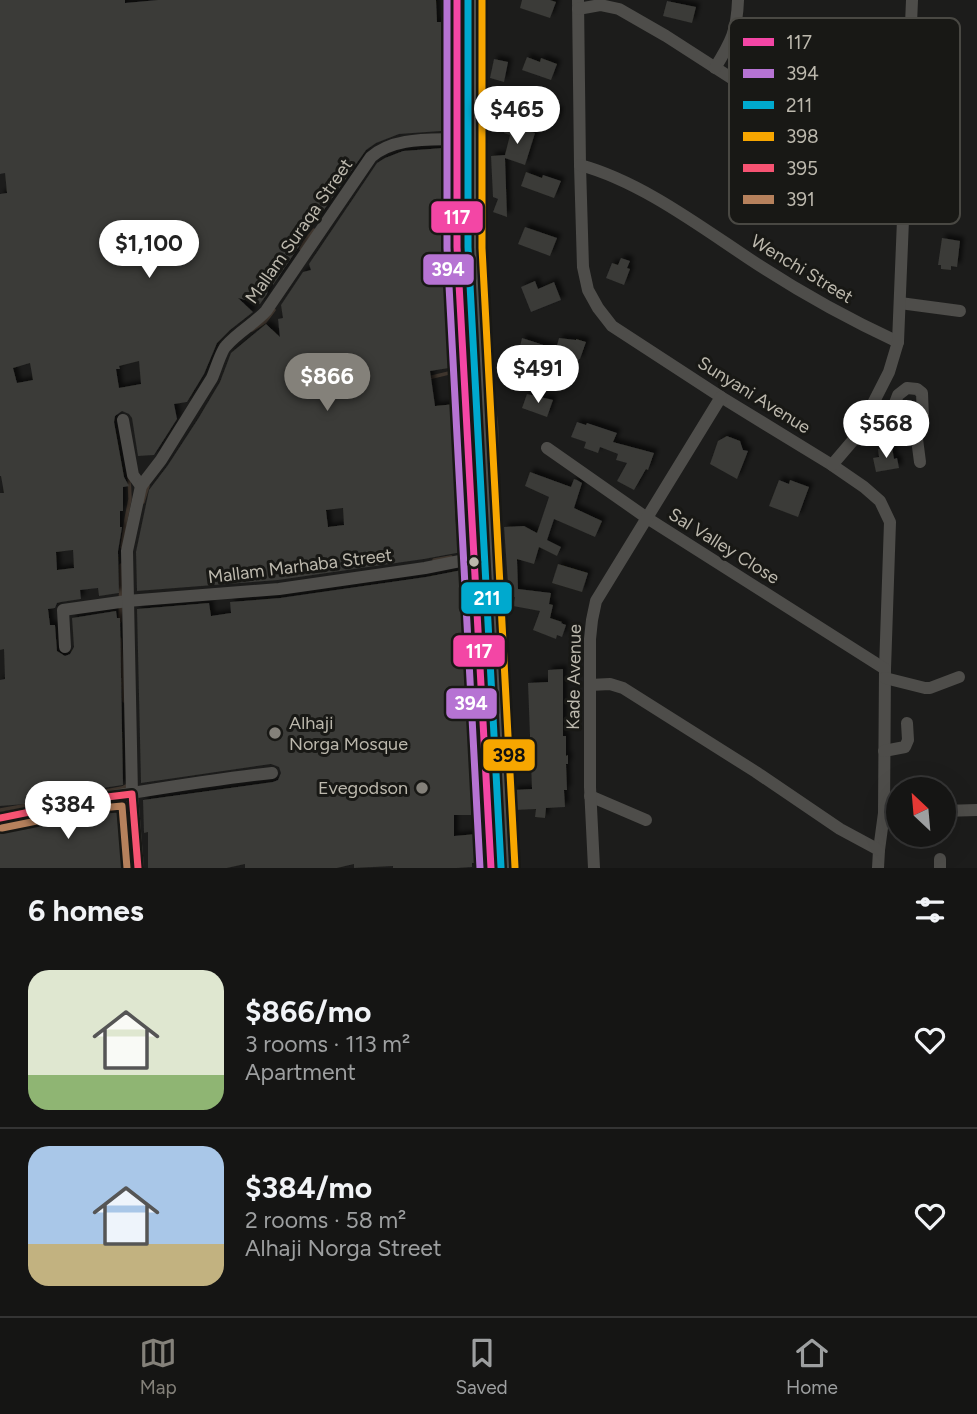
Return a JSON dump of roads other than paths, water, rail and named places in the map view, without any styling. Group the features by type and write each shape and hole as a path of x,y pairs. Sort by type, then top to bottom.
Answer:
{"main road":[{"path":"457,0 457,247 491,868"},
{"path":"471,0 472,248 505,868"}],"street":[{"path":"737,18 738,0"},
{"path":"911,18 912,0"},
{"path":"578,4 619,9 729,77"},
{"name":"Sunyani Avenue","path":"578,4 583,267 588,290 598,308 612,326 864,487 880,501 890,522 884,813 878,868"},
{"path":"715,68 729,46"},
{"name":"Mallam Suraqa Street","path":"138,868 132,794 127,551 141,486 162,460 212,378 224,348 266,311 371,157 388,146 414,141 457,139"},
{"name":"Wenchi Street","path":"580,165 619,179 686,217 806,294 898,342"},
{"path":"832,465 857,433 889,372 898,342 903,224"},
{"path":"900,303 960,311"},
{"name":"Kade Avenue","path":"597,866 590,796 590,639 596,601 722,397"},
{"path":"123,420 133,475 141,486"},
{"path":"857,433 886,427"},
{"path":"857,433 917,439 920,462"},
{"name":"Sal Valley Close","path":"547,448 647,518 885,673 925,688 959,677"},
{"name":"Mallam Marhaba Street","path":"65,648 64,610 127,601 279,589 475,558"},
{"path":"590,685 610,684 623,688 840,829 878,850"},
{"path":"884,751 905,747 908,740 906,723"},
{"path":"0,818 99,798 272,772"},
{"path":"590,796 646,820"},
{"path":"956,811 977,810"}],"waterway":[{"path":"445,183 448,0"},
{"path":"481,0 481,155 493,407 497,430 496,471 516,868"},
{"path":"445,205 456,421"},
{"path":"301,249 314,230"},
{"path":"252,330 265,322 274,310"},
{"path":"428,378 453,372"},
{"path":"458,457 464,557"},
{"path":"122,547 130,499 129,475"},
{"path":"143,502 148,486"},
{"path":"434,560 451,557"},
{"path":"120,621 121,565"},
{"path":"464,565 468,652"},
{"path":"120,639 124,701"},
{"path":"469,666 480,868"},
{"path":"0,810 128,785"}],"place":[{"name":"Alhaji Norga Mosque","path":"275,733"},
{"name":"Evegodson","path":"422,788"}]}
